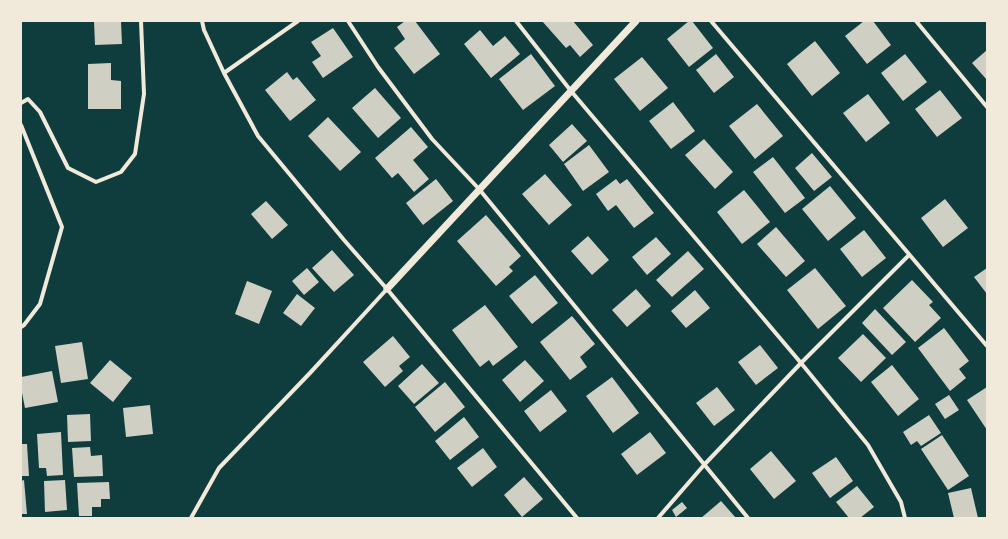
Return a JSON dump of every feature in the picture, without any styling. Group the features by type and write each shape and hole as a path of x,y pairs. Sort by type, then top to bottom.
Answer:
{"street":[{"path":"21,103 28,100 40,112 68,168 96,182 121,172 135,154 144,94 141,21"},
{"path":"202,21 204,30 224,73 258,136 577,518"},
{"path":"224,73 298,21"},
{"path":"348,21 378,67 432,139 479,189 748,518"},
{"path":"516,21 571,91 801,363 868,445 901,502 905,518"},
{"path":"191,518 219,468 310,373 636,21"},
{"path":"711,21 987,346"},
{"path":"916,21 987,107"},
{"path":"21,125 62,227 40,304 22,324"},
{"path":"658,518 704,465 801,363 909,255"}],"building":[{"path":"94,21 121,21 122,44 95,45"},
{"path":"405,21 415,21 440,54 414,74 394,48 405,39 397,27"},
{"path":"542,21 573,21 593,45 580,57 570,45 566,48"},
{"path":"689,21 692,21 713,48 689,67 667,39"},
{"path":"864,21 873,21 891,45 867,64 845,36"},
{"path":"333,28 353,57 323,78 312,62 321,56 311,42"},
{"path":"480,30 493,46 505,36 520,54 491,78 464,44"},
{"path":"815,41 840,73 812,96 787,64"},
{"path":"987,50 987,80 972,63"},
{"path":"531,54 555,86 523,110 499,79"},
{"path":"716,54 734,77 714,93 696,70"},
{"path":"905,54 927,82 903,101 881,73"},
{"path":"642,57 668,88 640,111 614,79"},
{"path":"111,63 111,80 121,81 121,109 88,109 88,64"},
{"path":"287,72 293,80 297,77 316,100 290,121 265,90"},
{"path":"375,88 401,118 378,138 352,108"},
{"path":"940,90 962,118 937,137 915,109"},
{"path":"868,94 890,123 866,142 843,113"},
{"path":"673,102 695,131 671,149 649,121"},
{"path":"757,104 783,136 755,159 729,126"},
{"path":"328,117 361,152 340,171 308,136"},
{"path":"572,124 587,141 563,162 549,145"},
{"path":"411,127 428,147 413,160 429,179 414,192 398,173 392,178 375,158"},
{"path":"704,139 733,172 715,189 685,155"},
{"path":"589,145 609,172 583,191 564,164"},
{"path":"812,153 832,177 814,191 795,168"},
{"path":"773,157 805,198 785,213 753,172"},
{"path":"545,174 572,205 549,225 522,194"},
{"path":"436,179 453,201 423,225 406,203"},
{"path":"616,179 620,184 627,179 654,213 634,228 616,205 608,211 596,194"},
{"path":"830,186 856,218 828,241 802,209"},
{"path":"744,190 770,222 742,244 717,212"},
{"path":"945,199 968,228 943,247 921,218"},
{"path":"266,201 288,225 272,239 251,214"},
{"path":"486,215 521,256 509,267 513,271 496,286 457,241"},
{"path":"776,227 805,261 786,277 757,244"},
{"path":"864,230 886,258 862,277 840,249"},
{"path":"588,236 609,260 592,275 571,251"},
{"path":"656,237 671,254 647,275 632,257"},
{"path":"332,250 354,275 334,292 312,268"},
{"path":"688,251 704,269 672,297 656,280"},
{"path":"307,268 319,282 304,295 292,281"},
{"path":"815,268 846,306 818,329 787,290"},
{"path":"987,268 987,294 974,277"},
{"path":"535,275 558,303 532,324 509,296"},
{"path":"912,280 933,302 929,305 941,318 915,342 883,308"},
{"path":"247,281 272,291 259,324 235,314"},
{"path":"636,289 651,306 627,327 612,310"},
{"path":"695,290 710,308 686,328 671,311"},
{"path":"297,294 315,308 301,326 283,313"},
{"path":"485,305 518,347 493,366 489,360 480,367 452,330"},
{"path":"875,309 906,342 892,355 862,323"},
{"path":"572,316 595,344 580,357 587,367 570,380 540,342"},
{"path":"944,328 969,361 959,369 966,378 950,391 918,348"},
{"path":"863,334 886,358 861,382 838,358"},
{"path":"393,336 410,357 399,366 403,371 385,387 363,362"},
{"path":"82,342 88,379 61,383 55,346"},
{"path":"760,345 778,368 756,385 738,362"},
{"path":"110,360 132,378 113,402 90,383"},
{"path":"525,360 544,381 520,402 502,380"},
{"path":"422,364 439,383 414,404 398,386"},
{"path":"892,365 919,399 898,416 871,382"},
{"path":"52,371 58,402 25,408 21,388 21,377"},
{"path":"612,377 639,413 613,433 586,396"},
{"path":"445,382 465,407 435,432 415,407"},
{"path":"717,387 735,410 714,426 696,403"},
{"path":"987,387 987,430 967,400"},
{"path":"551,390 567,411 540,432 524,411"},
{"path":"949,395 959,410 945,419 935,404"},
{"path":"150,405 153,434 126,437 123,408"},
{"path":"90,414 91,441 68,442 67,415"},
{"path":"929,415 941,433 921,446 917,441 911,445 903,432"},
{"path":"464,417 479,437 450,460 435,441"},
{"path":"61,432 63,475 47,476 46,468 39,468 37,434"},
{"path":"650,432 666,453 637,475 621,454"},
{"path":"942,435 969,476 948,490 921,449"},
{"path":"21,444 27,444 29,476 21,476"},
{"path":"90,447 91,456 102,455 103,476 74,477 72,448"},
{"path":"483,448 497,467 472,487 457,468"},
{"path":"771,451 796,481 774,499 750,469"},
{"path":"836,457 853,481 830,498 812,473"},
{"path":"524,477 543,499 522,517 504,495"},
{"path":"24,480 27,514 21,514 21,481"},
{"path":"65,480 67,510 45,512 44,481"},
{"path":"109,482 110,499 101,499 101,507 92,507 92,516 79,516 77,483"},
{"path":"857,486 874,507 860,518 849,518 836,502"},
{"path":"971,488 978,518 954,518 948,493"},
{"path":"721,501 736,518 701,518"},
{"path":"682,502 687,508 676,517 672,510"}]}
